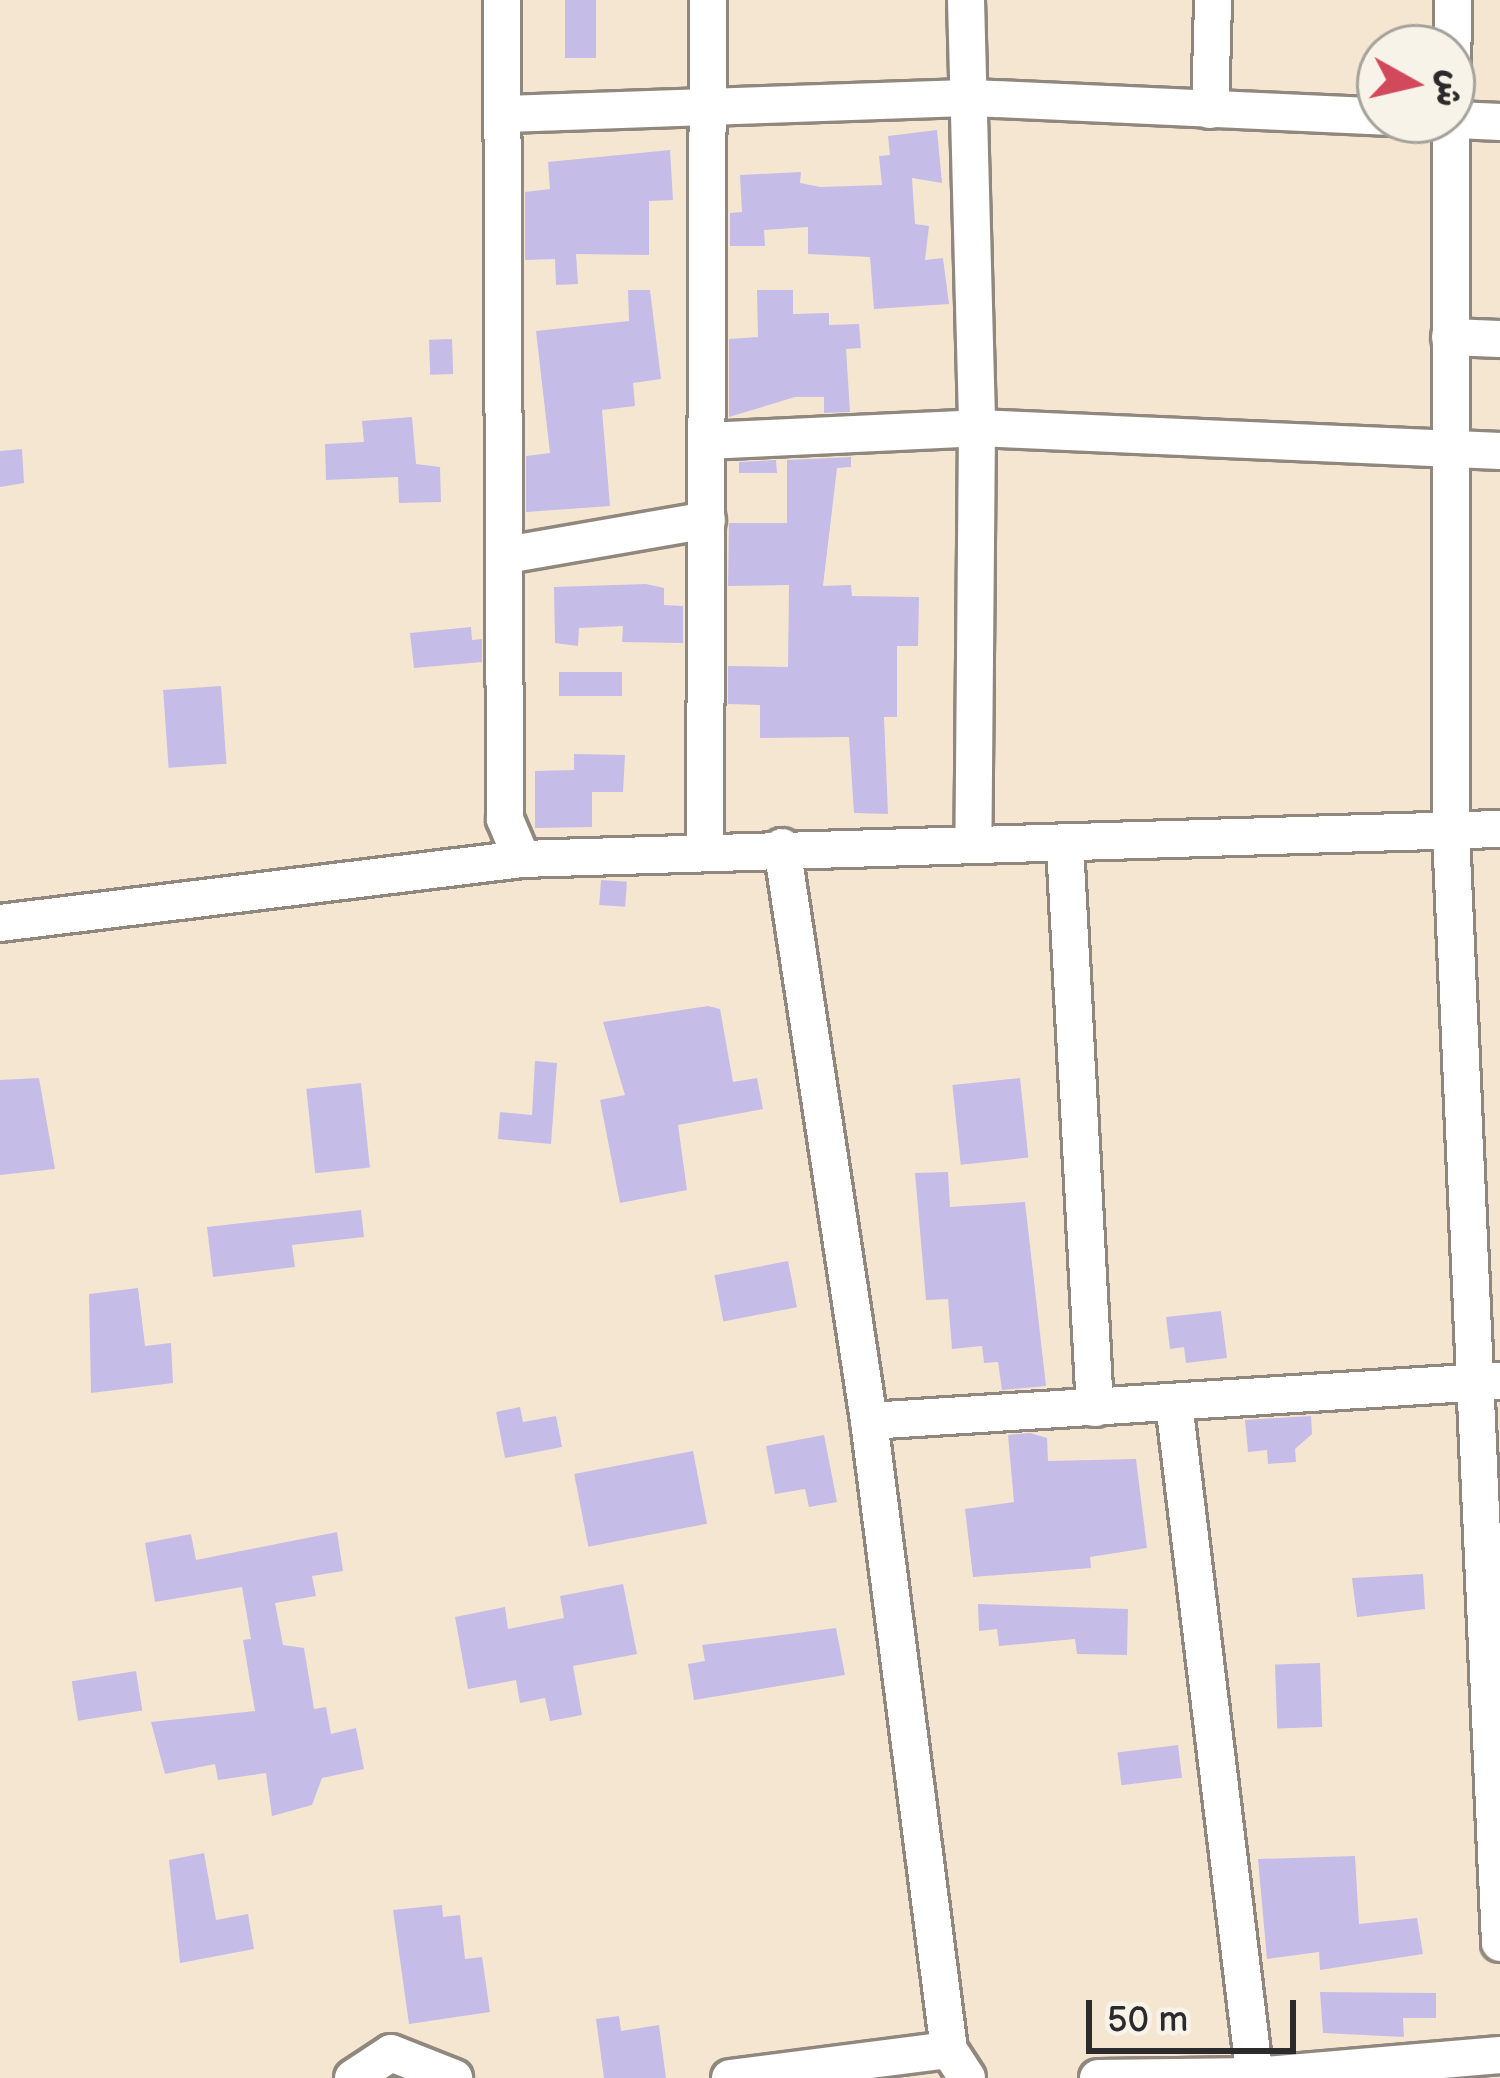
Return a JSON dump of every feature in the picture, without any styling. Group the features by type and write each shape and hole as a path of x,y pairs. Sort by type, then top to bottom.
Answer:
{"street":[{"path":"502,0 505,819 522,859"},
{"path":"705,854 708,0"},
{"path":"966,0 973,98 977,428 973,845"},
{"path":"1210,110 1213,0"},
{"path":"506,113 709,102 973,98 1356,118"},
{"path":"1451,144 1451,833 1486,1382 1500,1943"},
{"path":"1450,338 1500,338"},
{"path":"706,441 977,428 1500,451"},
{"path":"506,555 707,520"},
{"path":"0,923 522,859 782,847 1065,845 1500,829"},
{"path":"1065,845 1095,1408"},
{"path":"730,2078 958,2064 869,1421 782,847"},
{"path":"869,1421 1486,1382"},
{"path":"1174,1403 1255,2077"},
{"path":"353,2078 391,2054 454,2078"},
{"path":"1098,2078 1255,2077 1500,2055"}],"building":[{"path":"565,0 596,0 596,58 565,58"},
{"path":"937,130 942,183 912,178 915,224 929,226 925,260 943,258 949,304 874,309 870,257 808,254 808,227 764,230 765,246 730,246 730,213 742,212 740,175 801,172 800,183 820,187 882,185 879,156 890,155 888,136"},
{"path":"670,150 673,200 649,201 649,255 576,254 578,284 556,285 555,259 525,260 525,192 550,189 548,162"},
{"path":"628,290 650,290 661,379 633,383 635,406 602,410 610,506 526,512 526,456 550,453 536,331 629,321"},
{"path":"757,290 793,290 793,314 829,313 829,325 859,324 861,348 846,349 850,412 824,413 824,397 795,397 729,417 729,339 758,337"},
{"path":"452,339 453,374 430,375 429,340"},
{"path":"412,417 416,464 440,467 441,502 399,503 398,477 326,480 325,444 364,442 362,421"},
{"path":"22,449 24,483 0,487 0,451"},
{"path":"851,457 851,467 837,468 823,586 851,585 852,596 919,597 918,646 897,646 897,717 884,717 888,814 854,813 849,737 760,738 760,705 728,704 728,666 788,667 789,585 728,586 729,523 787,523 787,460"},
{"path":"776,460 777,473 739,473 739,462"},
{"path":"646,584 664,588 664,605 683,606 683,643 622,642 623,626 579,628 578,646 555,643 554,587"},
{"path":"471,627 472,640 482,639 482,662 414,668 410,633"},
{"path":"559,672 622,672 622,696 559,696"},
{"path":"221,686 226,764 169,768 163,690"},
{"path":"574,754 625,755 623,792 592,792 592,827 535,828 535,771 574,770"},
{"path":"601,880 627,882 625,907 599,905"},
{"path":"708,1006 720,1009 733,1082 757,1078 763,1109 678,1125 687,1190 620,1203 600,1100 625,1095 603,1022"},
{"path":"535,1061 557,1063 551,1144 498,1139 500,1112 532,1115"},
{"path":"39,1078 55,1169 0,1175 0,1080"},
{"path":"1020,1078 1028,1158 961,1165 952,1085"},
{"path":"361,1083 370,1168 315,1173 306,1089"},
{"path":"948,1172 950,1207 1025,1202 1046,1386 1002,1390 998,1362 984,1363 982,1346 952,1349 948,1299 926,1300 915,1173"},
{"path":"361,1210 364,1237 292,1245 295,1267 213,1277 207,1227"},
{"path":"788,1261 797,1307 723,1321 714,1275"},
{"path":"138,1288 145,1346 171,1343 173,1383 91,1393 89,1294"},
{"path":"1221,1311 1227,1358 1186,1363 1184,1347 1170,1349 1166,1317"},
{"path":"520,1407 523,1422 556,1416 562,1447 505,1458 496,1412"},
{"path":"1311,1416 1312,1434 1295,1449 1296,1462 1268,1464 1267,1450 1248,1452 1245,1420"},
{"path":"1030,1433 1047,1438 1048,1461 1136,1459 1147,1548 1090,1557 1091,1568 973,1577 965,1509 1014,1502 1008,1435"},
{"path":"824,1435 837,1502 809,1507 805,1489 775,1494 766,1446"},
{"path":"693,1451 707,1524 588,1547 574,1474"},
{"path":"337,1532 343,1571 312,1576 316,1596 275,1603 283,1645 304,1648 314,1709 326,1707 331,1734 356,1728 364,1769 322,1778 312,1805 272,1816 266,1773 218,1780 215,1764 165,1774 151,1722 255,1711 243,1640 251,1639 242,1587 155,1602 145,1543 191,1534 196,1560"},
{"path":"1423,1574 1425,1609 1357,1617 1352,1578"},
{"path":"623,1584 637,1654 573,1666 582,1715 550,1721 545,1698 520,1703 516,1680 468,1689 455,1617 505,1607 508,1629 564,1618 560,1596"},
{"path":"978,1604 1128,1609 1127,1655 1077,1654 1075,1639 999,1646 997,1629 979,1631"},
{"path":"836,1628 845,1675 694,1700 688,1664 705,1661 702,1645"},
{"path":"1320,1663 1322,1727 1277,1729 1275,1665"},
{"path":"136,1671 142,1711 78,1721 72,1681"},
{"path":"1178,1745 1182,1778 1121,1785 1117,1752"},
{"path":"204,1853 216,1920 248,1914 254,1949 180,1963 169,1860"},
{"path":"1355,1856 1359,1924 1417,1918 1423,1954 1320,1970 1319,1952 1267,1959 1258,1859"},
{"path":"442,1905 443,1917 460,1915 465,1959 482,1957 490,2012 409,2024 393,1910"},
{"path":"1320,1992 1436,1993 1436,2018 1403,2018 1404,2037 1323,2033"},
{"path":"619,2016 621,2031 659,2025 666,2078 604,2078 596,2019"}]}
